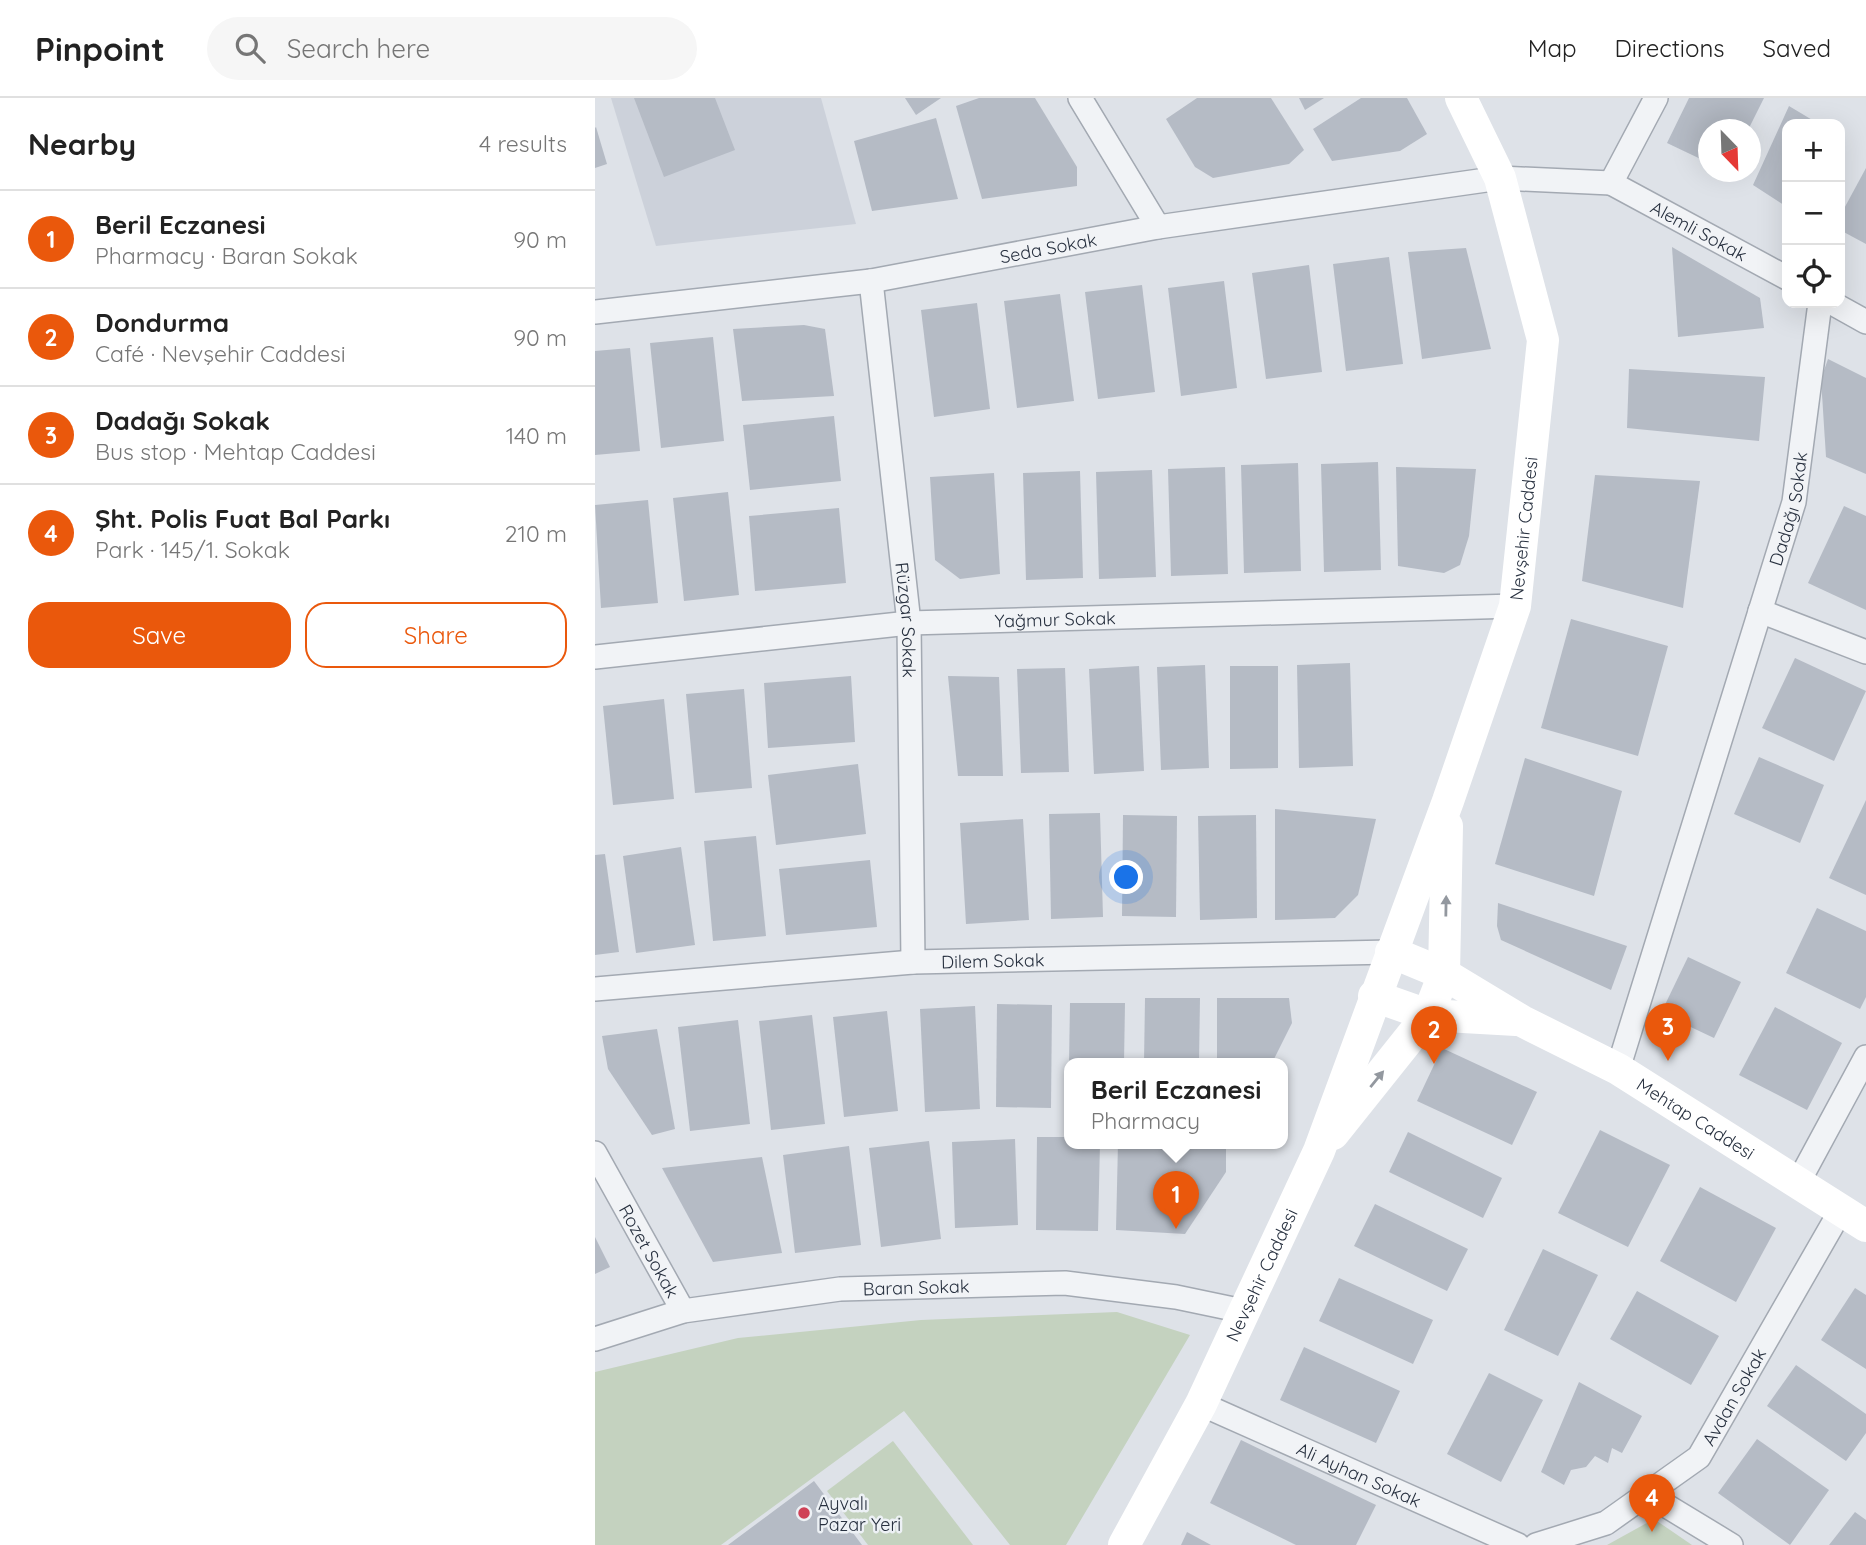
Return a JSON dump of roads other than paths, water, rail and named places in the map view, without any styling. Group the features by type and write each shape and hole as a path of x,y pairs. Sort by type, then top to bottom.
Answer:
{"main road":[{"name":"Nevşehir Caddesi","path":"1124,1545 1201,1404 1319,1151 1374,996 1448,802 1515,606 1543,340 1500,178 1461,98"},
{"path":"1319,1151 1428,1015 1444,974 1448,802"},
{"name":"Mehtap Caddesi","path":"1391,952 1444,974 1522,1021 1618,1069 1854,1218"},
{"path":"1374,996 1428,1015 1522,1021"}],"street":[{"path":"1080,98 1158,227"},
{"path":"1611,183 1656,98"},
{"name":"Seda Sokak","path":"595,312 871,281 1158,227 1500,178 1611,183"},
{"name":"Alemli Sokak","path":"1611,183 1782,275"},
{"name":"Rüzgar Sokak","path":"871,281 909,623 913,962"},
{"name":"Dadağı Sokak","path":"1618,1069 1794,502 1819,308"},
{"path":"1841,308 1866,322"},
{"name":"Yağmur Sokak","path":"595,657 909,623 1515,606"},
{"path":"1760,611 1866,652"},
{"name":"Dilem Sokak","path":"595,989 913,962 1391,952"},
{"path":"1799,1181 1866,1057"},
{"name":"Rozet Sokak","path":"595,1153 683,1311"},
{"name":"Avdan Sokak","path":"1536,1545 1606,1524 1699,1457 1854,1218"},
{"name":"Baran Sokak","path":"595,1339 683,1311 840,1289 1065,1283 1175,1297 1243,1311"},
{"name":"Ali Ayhan Sokak","path":"1201,1404 1518,1545"},
{"path":"1647,1494 1731,1545"}],"place":[{"name":"Dadağı Sokak","path":"1668,1061"},
{"name":"Dondurma","path":"1434,1064"},
{"name":"Beril Eczanesi","path":"1176,1229"},
{"name":"Ayvalı Pazar Yeri","path":"804,1513"},
{"name":"Şht. Polis Fuat Bal Parkı","path":"1652,1532"}]}
